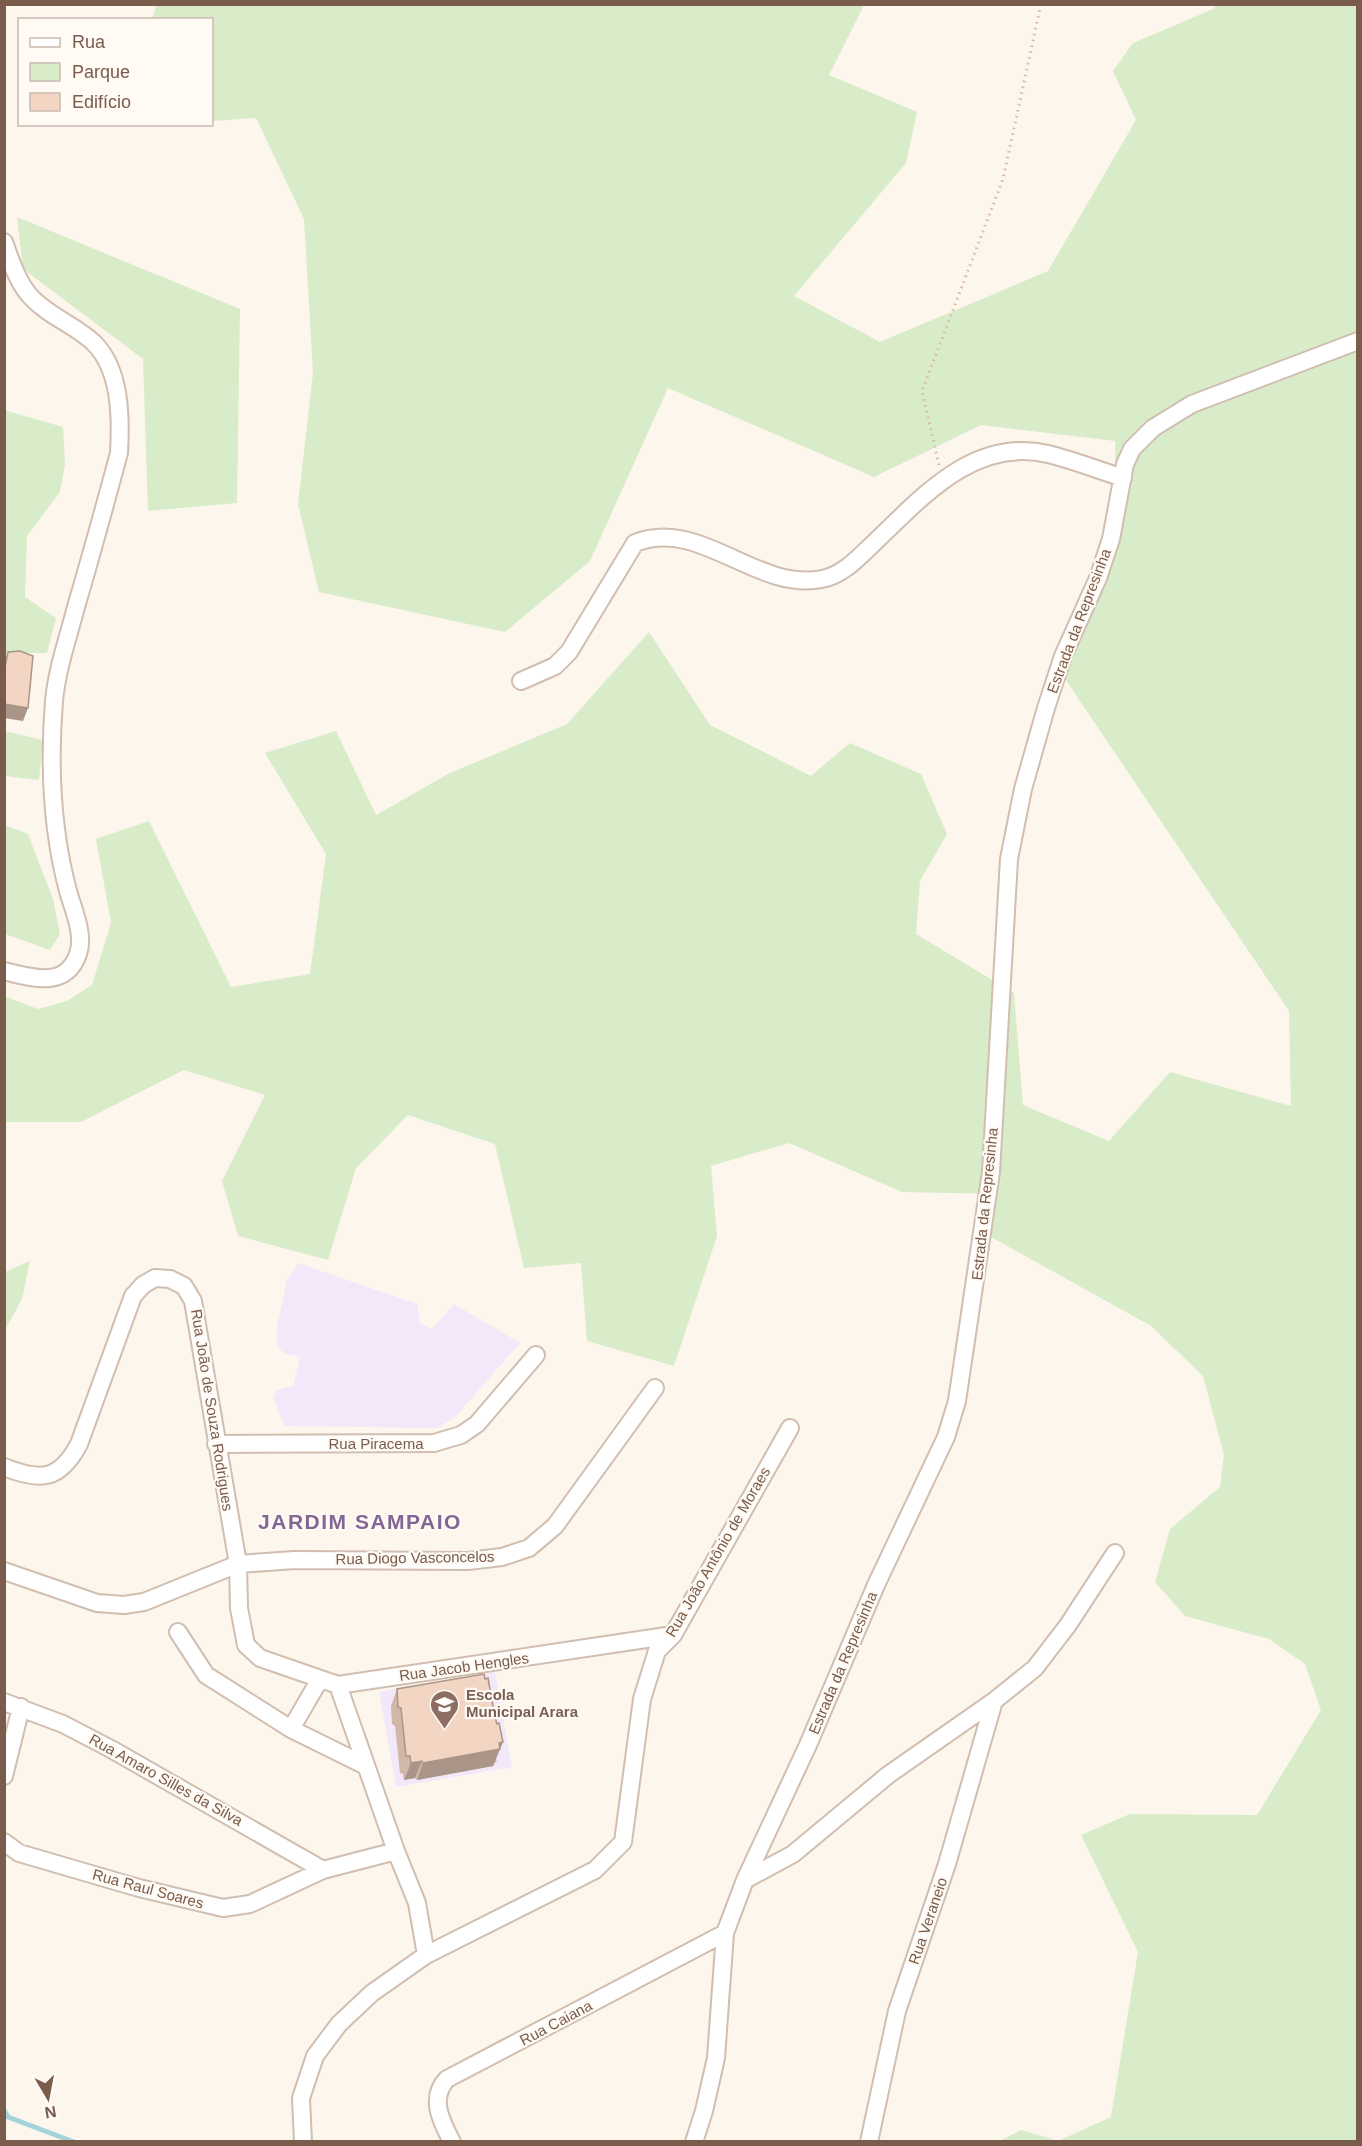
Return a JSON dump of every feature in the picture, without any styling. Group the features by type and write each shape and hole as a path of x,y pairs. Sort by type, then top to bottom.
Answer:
{"street":[{"path":"4,242 18,279 30,296 93,343 104,358 113,379 120,430 119,453 62,658 54,700 52,786 67,885 79,933 79,952 64,974 56,978 41,980 4,971"},
{"name":"Estrada da Represinha","path":"694,2142 704,2111 716,2058 725,1934 746,1880 808,1745 876,1585 946,1437 957,1401 991,1172 1009,859 1023,789 1046,708 1063,656 1098,578 1111,538 1123,478 1132,449 1153,428 1191,404 1358,341"},
{"path":"521,681 555,666 569,651 635,543 664,535 686,539 776,575 809,581 837,575 942,480 962,466 980,459 1022,452 1047,454 1123,478"},
{"name":"Rua João de Souza Rodrigues","path":"4,1467 27,1476 47,1475 61,1470 71,1460 80,1444 133,1296 143,1285 156,1278 170,1279 184,1286 193,1301 200,1326 216,1444 238,1564 239,1608 246,1645 260,1658"},
{"name":"Rua Piracema","path":"216,1444 434,1443 461,1435 477,1424 536,1355"},
{"name":"Rua Diogo Vasconcelos","path":"4,1570 97,1603 124,1605 144,1602 238,1564 294,1560 468,1561 502,1557 529,1548 555,1526 656,1388"},
{"name":"Rua João Antônio de Moraes","path":"303,2142 301,2098 308,2072 325,2040 372,1993 426,1955 595,1870 616,1852 623,1842 642,1699 657,1651 673,1635 790,1428"},
{"path":"746,1880 793,1854 888,1775 994,1701 1035,1668 1068,1625 1114,1553"},
{"path":"178,1632 206,1675 291,1729 366,1766"},
{"name":"Rua Jacob Hengles","path":"260,1658 338,1685 673,1635"},
{"path":"291,1729 320,1679"},
{"path":"338,1685 396,1851 417,1903 426,1955"},
{"name":"Rua Veraneio","path":"868,2142 897,2011 947,1864 994,1701"},
{"name":"Rua Amaro Silles da Silva","path":"4,1702 21,1707 111,1749 323,1870"},
{"path":"4,1776 21,1707"},
{"name":"Rua Raul Soares","path":"4,1842 19,1852 41,1859 140,1888 223,1908 250,1904 323,1870 396,1851"},
{"name":"Rua Caiana","path":"452,2142 438,2110 436,2096 439,2087 447,2079 725,1934"}],"path":[{"path":"942,480 922,391 1003,179 1041,4"}],"shaded area":[{"path":"298,1263 417,1304 420,1323 432,1329 454,1304 520,1343 455,1417 438,1428 284,1426 273,1397 277,1390 293,1386 300,1357 283,1353 277,1345 277,1327 287,1280"},
{"name":"Escola Municipal Arara","path":"495,1672 512,1767 396,1787 379,1692"}],"green space":[{"path":"157,4 864,5 829,75 917,112 906,163 794,296 880,342 1048,271 1136,120 1113,71 1133,43 1213,9 1216,5 1357,5 1357,2141 1058,2141 1111,2117 1138,1952 1081,1835 1130,1814 1257,1815 1321,1710 1305,1664 1269,1639 1185,1616 1155,1582 1170,1529 1220,1487 1224,1455 1203,1376 1151,1326 991,1237 998,1194 902,1192 789,1143 711,1166 717,1236 674,1366 587,1341 581,1263 524,1268 495,1144 408,1115 356,1168 328,1260 238,1236 222,1181 265,1095 184,1070 81,1122 5,1122 4,996 38,1009 67,1001 92,985 111,923 96,839 149,821 231,987 310,974 326,854 265,753 336,731 376,815 448,774 567,724 649,632 710,725 811,776 850,743 921,774 947,834 920,881 916,934 1014,993 1023,1105 1109,1141 1170,1072 1291,1106 1289,1011 1057,667 1117,520 1115,441 981,425 874,477 668,388 590,561 505,632 319,592 298,504 313,373 304,219 256,118 213,121 213,18 152,18"},
{"path":"17,217 240,309 237,503 148,511 143,359 23,269"},
{"path":"4,410 63,427 65,464 60,492 27,536 25,597 56,618 47,653 10,653 5,656"},
{"path":"5,731 43,740 39,780 5,776"},
{"path":"5,825 28,834 53,899 60,934 50,950 5,934"},
{"path":"30,1261 22,1299 5,1330 5,1272"},
{"path":"1021,2130 1058,2141 999,2141"}],"building":[{"path":"20,651 33,656 28,708 4,704 4,672 8,652"},
{"name":"Escola Municipal Arara","path":"484,1674 485,1679 488,1678 495,1717 497,1724 499,1723 503,1742 499,1743 500,1749 423,1763 422,1761 411,1763 410,1756 406,1756 397,1689"}],"waterway":[{"path":"4,2110 8,2117 74,2142"}],"place":[{"name":"Escola Municipal Arara","path":"445,1730"}],"district":[{"name":"JARDIM SAMPAIO","path":"360,1522"}]}
